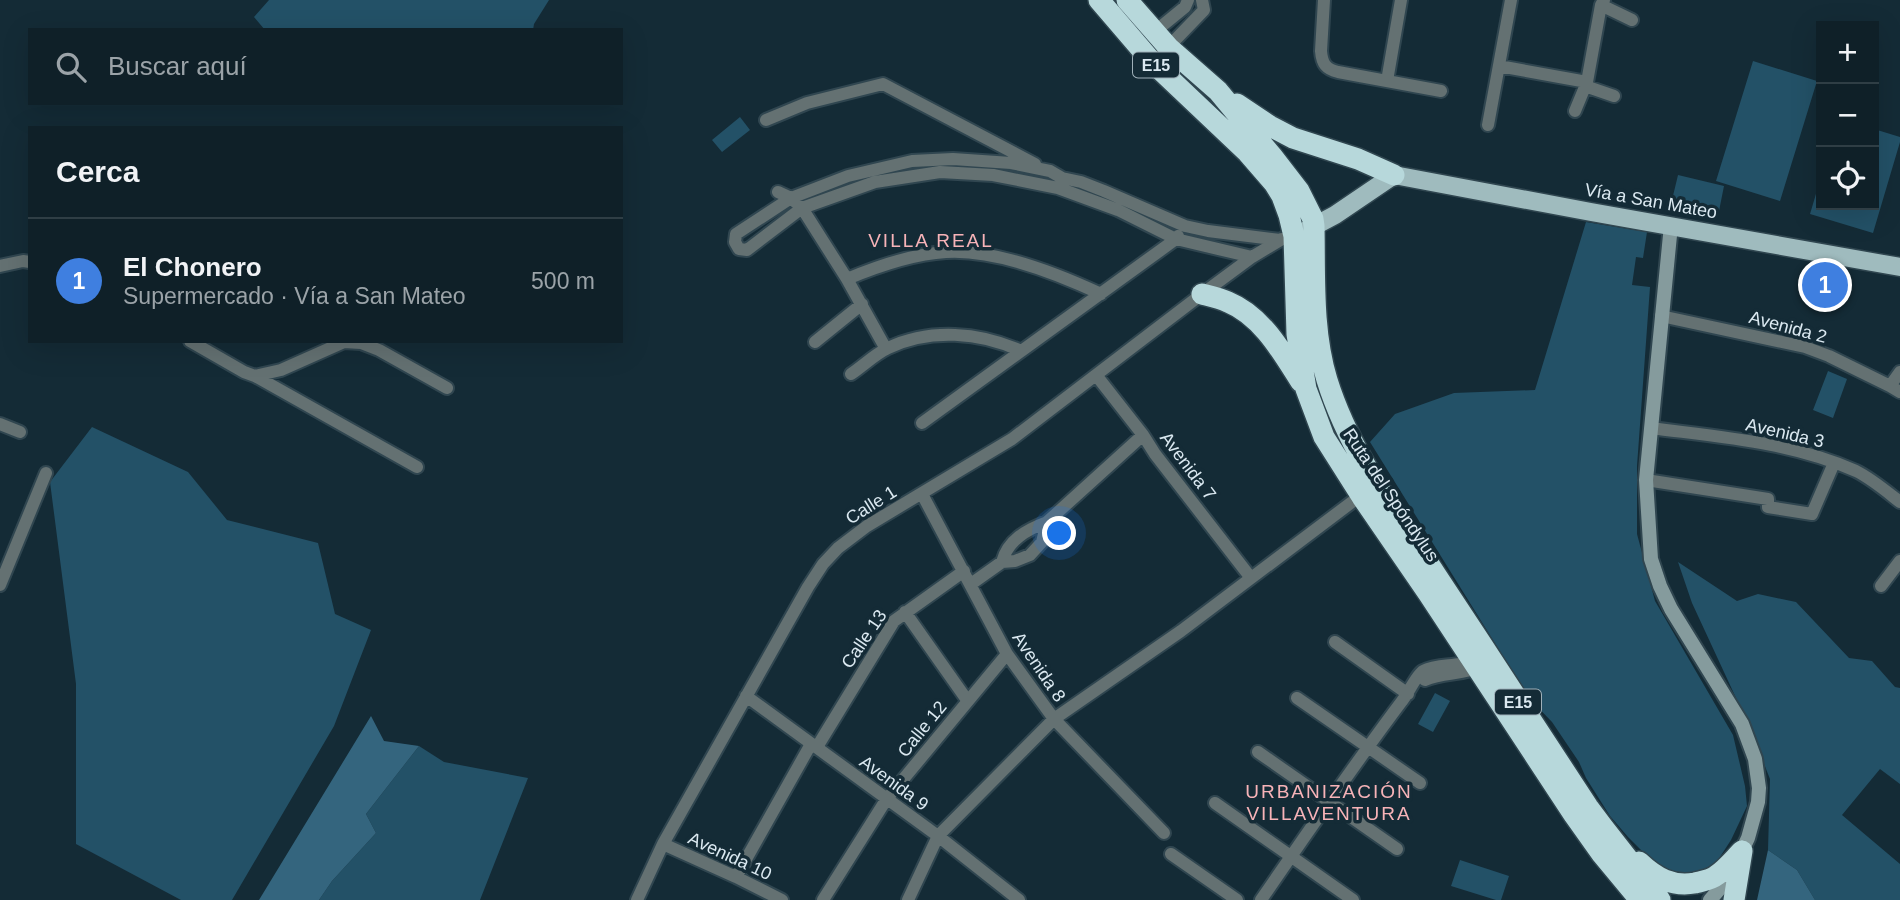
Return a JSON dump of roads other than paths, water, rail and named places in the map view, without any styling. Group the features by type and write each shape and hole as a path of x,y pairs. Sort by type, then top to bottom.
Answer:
{"highway":[{"name":"Ruta del Spóndylus","path":"1099,0 1218,91 1298,191 1314,226 1315,303 1319,345 1326,378 1349,436 1574,815 1638,899"},
{"name":"Ruta del Spóndylus","path":"1128,0 1153,42 1153,63 1248,153 1282,195 1289,215 1287,238 1306,389 1324,437 1362,497 1603,828 1660,900"},
{"path":"1218,91 1293,138 1358,159 1394,175"},
{"path":"1202,294 1229,302 1254,318 1278,346 1306,389"},
{"path":"1603,828 1650,872 1668,883 1689,884 1705,881 1716,876 1742,852"},
{"path":"1734,900 1742,852"}],"main road":[{"path":"1287,238 1335,215 1394,175"},
{"name":"Vía a San Mateo","path":"1394,175 1900,267"}],"street":[{"path":"1324,0 1321,51 1325,66 1338,72 1441,91"},
{"path":"1387,81 1401,0"},
{"path":"1488,125 1511,0"},
{"path":"1575,111 1586,84 1602,3 1632,20"},
{"path":"1186,4 1203,5 1193,22 1153,42 1186,4"},
{"path":"1499,66 1586,84 1614,96"},
{"path":"766,120 807,103 883,84 1050,171 1060,183"},
{"path":"873,176 802,208 747,250 739,249 734,242 736,234 785,195 848,176 873,176 940,166 995,162 1050,171"},
{"path":"993,175 995,162"},
{"path":"940,166 1060,183 1185,226 1287,238"},
{"path":"785,195 802,208 848,279 886,349"},
{"path":"1121,205 1176,239 1252,257"},
{"path":"1671,225 1646,480 1651,559 1671,609 1742,724 1755,760 1759,788 1753,825 1742,852 1728,878 1710,900"},
{"path":"922,423 1176,239 1185,226"},
{"name":"Calle 1","path":"637,900 663,844 808,587 823,564 838,548 867,526 1012,439 1252,257 1287,238"},
{"path":"848,279 875,267 947,252 1000,258 1068,279 1101,294"},
{"path":"0,266 28,262"},
{"path":"815,342 862,304"},
{"name":"Avenida 2","path":"1661,316 1805,347 1895,389"},
{"path":"851,374 886,349 916,338 952,334 991,339 1021,351"},
{"path":"193,343 417,467"},
{"path":"255,376 281,370 342,343"},
{"path":"366,344 447,388"},
{"path":"1895,389 1900,372"},
{"name":"Avenida 7","path":"1096,374 1251,578"},
{"path":"0,424 20,432"},
{"name":"Avenida 3","path":"1651,428 1774,445 1804,452 1856,471 1900,502"},
{"path":"1002,562 1005,551 1016,540 1026,531 1047,522 1143,435"},
{"path":"1646,480 1768,499 1768,507 1812,514 1835,463"},
{"path":"0,585 4,564 46,473"},
{"name":"Avenida 8","path":"922,494 1007,654 1054,719 1164,833"},
{"path":"908,900 938,836 1054,719 1181,631 1362,497"},
{"path":"971,584 1002,562 1021,559 1035,550 1042,542 1047,522"},
{"path":"1881,586 1900,561"},
{"name":"Calle 13","path":"736,877 814,746 894,621 964,571"},
{"path":"905,612 967,701"},
{"path":"1335,642 1408,694"},
{"name":"Calle 12","path":"823,900 886,800 1007,654"},
{"path":"1261,900 1367,747 1408,694 1417,676 1422,671 1441,666 1482,661"},
{"name":"Avenida 9","path":"746,696 938,836 1020,900"},
{"path":"1297,698 1420,783"},
{"path":"1258,752 1397,849"},
{"path":"1215,803 1353,900"},
{"name":"Avenida 10","path":"663,844 782,900"},
{"path":"1171,854 1237,900"}],"place":[{"name":"El Chonero","path":"1825,285"}],"district":[{"name":"VILLA REAL","path":"931,240"},
{"name":"URBANIZACIÓN VILLAVENTURA","path":"1329,802"}]}
